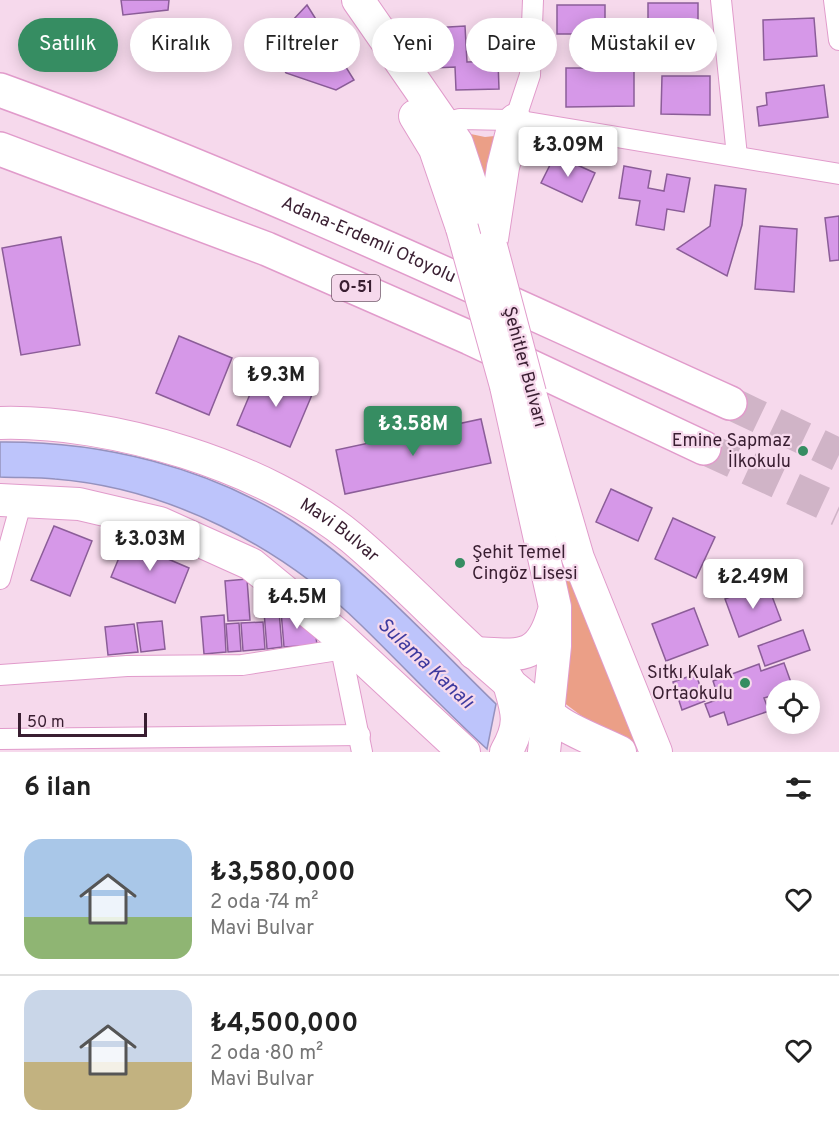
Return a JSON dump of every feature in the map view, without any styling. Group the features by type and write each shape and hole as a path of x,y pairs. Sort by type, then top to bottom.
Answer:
{"highway":[{"name":"Adana-Erdemli Otoyolu","path":"0,90 71,116 284,202 730,403"},
{"name":"O-51","path":"0,149 267,249 470,338 704,448"}],"main road":[{"name":"Şehitler Bulvarı","path":"339,0 435,149 578,558 656,752"},
{"name":"Şehitler Bulvarı","path":"358,0 457,143 491,246 555,607 555,646 544,752"},
{"path":"491,246 503,167 515,120"},
{"name":"Mavi Bulvar","path":"0,423 29,423 76,428 168,447 223,467 293,499 351,537 474,653 560,723 620,752"},
{"path":"11,500 79,504 160,523 251,564 464,752"},
{"path":"474,653 505,655 535,649 546,634 555,607"},
{"path":"506,752 515,737 519,718 508,680"}],"street":[{"path":"515,120 530,75 533,0"},
{"path":"721,0 737,156"},
{"path":"834,0 839,40"},
{"path":"444,123 460,119 515,120 839,174"},
{"path":"0,579 11,500"},
{"path":"0,675 127,666 242,665 346,649 361,744 0,739"}],"shaded area":[{"path":"347,0 352,0 372,30 372,38 360,18"},
{"path":"394,72 399,72 440,134 455,163 480,244 544,488 582,601 639,743 635,748 619,744 559,699 569,600 475,242 451,164 436,135"},
{"path":"466,133 485,137 504,135 492,203"}],"water":[{"name":"Sulama Kanalı","path":"0,442 77,446 153,461 226,486 294,522 374,584 496,704 487,749 329,596 259,546 181,508 140,494 55,479 0,477"}],"building":[{"path":"121,0 169,0 168,10 123,15"},
{"path":"648,3 698,3 698,18 648,18"},
{"path":"307,5 315,18 295,18"},
{"path":"557,5 605,5 605,18 569,18 569,34 557,34"},
{"path":"814,18 817,56 764,60 763,20"},
{"path":"465,26 466,72 498,72 499,89 456,90 454,27"},
{"path":"566,68 569,68 569,72 634,72 634,106 566,107"},
{"path":"349,72 354,80 336,90 286,73"},
{"path":"662,76 710,76 710,115 661,114"},
{"path":"824,85 828,117 759,126 757,107 767,105 766,93"},
{"path":"555,155 595,173 582,202 541,183"},
{"path":"624,166 651,171 648,188 664,191 667,174 690,178 684,212 667,209 664,230 636,225 640,201 619,198"},
{"path":"715,185 746,189 742,225 727,276 677,249 710,226"},
{"path":"839,216 839,260 830,261 825,218"},
{"path":"760,226 797,229 794,292 755,289"},
{"path":"61,237 80,345 21,355 2,248"},
{"path":"179,336 232,358 209,415 156,393"},
{"path":"261,368 314,390 290,447 237,425"},
{"path":"481,419 491,463 345,494 336,450"},
{"path":"611,489 652,508 638,541 596,522"},
{"path":"673,518 715,537 696,578 655,559"},
{"path":"54,526 92,541 70,596 31,580"},
{"path":"126,541 189,568 175,603 111,577"},
{"path":"247,579 250,620 228,621 225,581"},
{"path":"767,583 781,620 739,637 725,599"},
{"path":"694,608 708,645 666,661 652,624"},
{"path":"294,610 315,629 317,645 284,647 281,611"},
{"path":"279,611 282,647 267,649 264,612"},
{"path":"224,615 226,652 204,654 201,617"},
{"path":"162,621 165,649 141,652 137,623"},
{"path":"263,622 265,649 243,651 241,623"},
{"path":"239,623 241,651 228,652 226,624"},
{"path":"134,624 138,652 108,655 105,627"},
{"path":"803,630 810,650 765,666 758,646"},
{"path":"784,663 790,680 766,680 766,697 764,698 766,712 728,725 724,712 710,717 705,704 719,699 713,681 759,664 761,671"},
{"path":"696,674 705,701 682,710 673,682"}],"tunnel":[{"path":"730,403 839,455"},
{"path":"704,448 839,510"}],"place":[{"name":"Emine Sapmaz İlkokulu","path":"803,451"},
{"name":"Şehit Temel Cingöz Lisesi","path":"460,563"},
{"name":"Sıtkı Kulak Ortaokulu","path":"745,683"}]}
